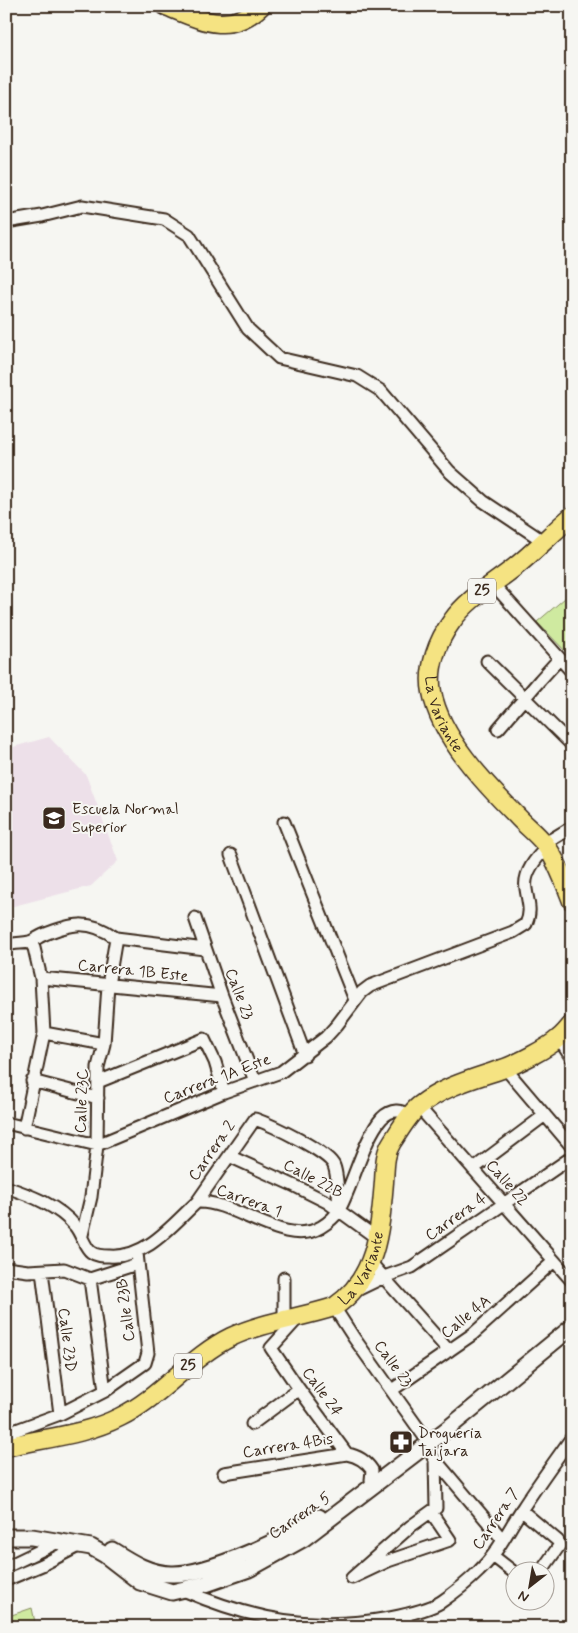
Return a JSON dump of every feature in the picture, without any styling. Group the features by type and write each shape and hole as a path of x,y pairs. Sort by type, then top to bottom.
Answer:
{"main road":[{"path":"166,6 209,22 221,24 231,24 244,19 261,6"},
{"name":"La Variante","path":"572,516 516,566 474,598 453,620 439,642 432,664 432,691 440,716 452,738 497,796 546,845 563,877 572,901"},
{"name":"La Variante","path":"8,1436 39,1440 73,1434 120,1418 149,1398 211,1348 233,1336 334,1307 346,1300 370,1262 378,1239 387,1150 414,1111 441,1091 456,1084 505,1068 559,1039 572,1024"}],"street":[{"path":"6,222 42,216 82,206 164,219 189,235 248,329 279,358 357,376 381,391 450,472 483,502 543,541"},
{"path":"493,584 572,672"},
{"path":"498,729 559,659"},
{"path":"487,661 572,745"},
{"path":"284,822 355,1000"},
{"path":"546,845 572,827"},
{"name":"Carrera 1A Este","path":"96,1145 224,1092 281,1072 305,1055 337,1025 355,1000 370,986 520,928 526,924 530,908 525,888 527,875 546,845"},
{"path":"230,855 305,1055"},
{"name":"Calle 23","path":"195,918 222,996 255,1081"},
{"path":"6,946 30,942 74,924 90,925 108,932 116,938 205,949"},
{"name":"Calle 23C","path":"82,1235 91,1197 96,1145 98,1067 104,1044 108,985 116,938"},
{"path":"24,1128 32,1081 44,1033 41,978 34,948 30,942"},
{"name":"Carrera 1B Este","path":"41,978 222,996"},
{"path":"44,1033 104,1044"},
{"path":"98,1082 204,1039 215,1062 224,1092"},
{"path":"559,1039 572,1059"},
{"path":"505,1068 572,1147"},
{"path":"32,1081 98,1098"},
{"name":"Carrera 1","path":"6,1187 43,1202 63,1214 82,1235 89,1251 97,1255 137,1259 197,1202 212,1203 283,1230 300,1232 320,1227 339,1210 370,1139 382,1118 395,1110 414,1111"},
{"name":"Calle 22","path":"414,1111 474,1169 572,1281"},
{"path":"474,1169 545,1115"},
{"name":"Carrera 2","path":"197,1202 255,1118 304,1142 334,1164 339,1210"},
{"path":"6,1123 96,1145"},
{"name":"Calle 22B","path":"229,1156 296,1186 339,1210 378,1239"},
{"name":"Carrera 4","path":"352,1292 412,1266 572,1157"},
{"path":"6,1268 42,1271 64,1269 90,1279 137,1259"},
{"name":"Calle 23B","path":"104,1391 144,1363 148,1353 137,1259"},
{"name":"Calle 4A","path":"392,1390 473,1334 554,1261"},
{"path":"370,1262 449,1351"},
{"name":"Calle 23D","path":"42,1271 60,1414"},
{"path":"284,1278 291,1319"},
{"path":"8,1436 60,1414 104,1391 90,1279"},
{"name":"Calle 23","path":"334,1307 392,1390 435,1459 503,1540"},
{"name":"Calle 24","path":"291,1319 271,1348 299,1389 352,1455 368,1464 372,1470 372,1480"},
{"name":"Carrera 5","path":"6,1530 49,1532 90,1541 107,1547 139,1567 172,1574 190,1573 239,1557 307,1524 426,1443 572,1319"},
{"name":"Carrera 5","path":"6,1537 32,1537 91,1548 105,1555 140,1582 172,1592 206,1584 249,1569 302,1540 526,1366 572,1327"},
{"path":"252,1424 299,1389"},
{"name":"Carrera 7","path":"184,1590 239,1611 297,1623 373,1624 403,1616 440,1602 479,1571 493,1556 521,1510 572,1437"},
{"name":"Carrera 4Bis","path":"224,1473 352,1455"},
{"path":"431,1512 450,1540 388,1561 352,1578 411,1526 436,1508 435,1459"},
{"path":"521,1510 558,1541 559,1546 549,1560"},
{"path":"6,1567 58,1542"},
{"path":"6,1580 42,1565 80,1545"},
{"path":"493,1556 506,1566"},
{"path":"403,1616 410,1627"}],"shaded area":[{"name":"Escuela Normal Superior","path":"49,737 86,775 118,861 91,886 6,908 6,749"}],"green space":[{"path":"572,592 572,658 537,622"},
{"path":"32,1608 36,1627 6,1627 6,1617"}],"place":[{"name":"Escuela Normal Superior","path":"54,818"},
{"name":"Drogueria Taijara","path":"401,1442"}]}
